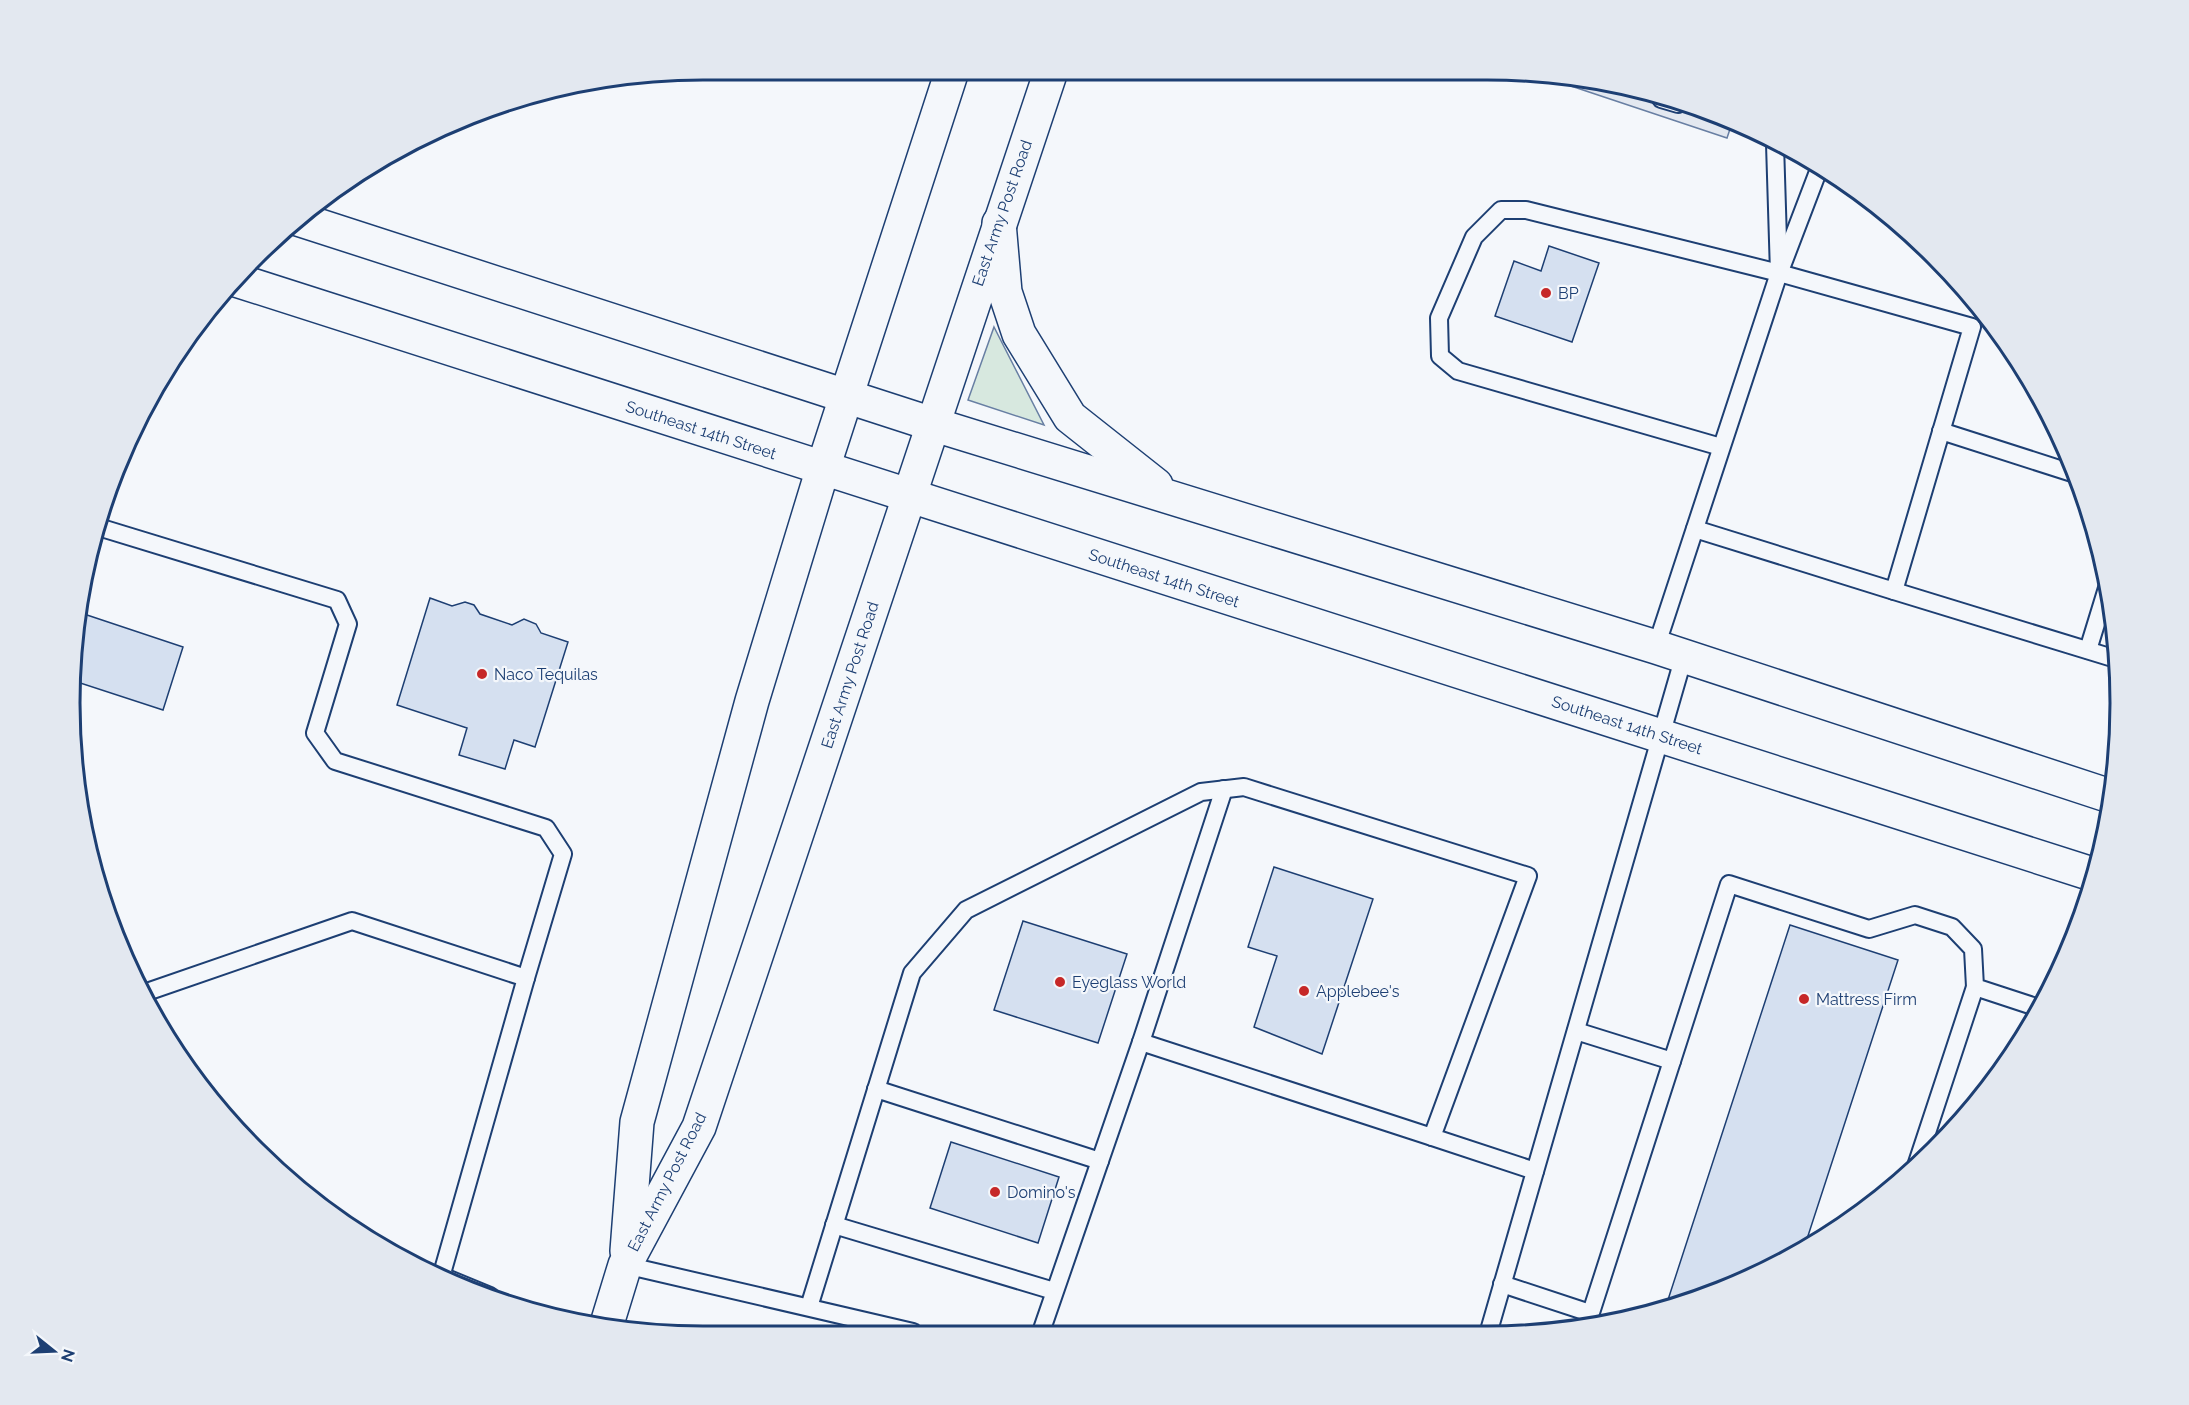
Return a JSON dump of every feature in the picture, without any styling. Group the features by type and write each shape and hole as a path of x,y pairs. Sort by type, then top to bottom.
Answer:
{"main road":[{"name":"East Army Post Road","path":"626,1265 637,1122 752,701 823,468 848,397 949,80"},
{"name":"East Army Post Road","path":"609,1318 626,1265 699,1127 1048,80"},
{"path":"307,222 932,424 1670,652 2103,794"},
{"path":"999,223 1005,292 1019,334 1070,417 1172,498"},
{"name":"Southeast 14th Street","path":"243,282 2086,872"}],"lane":[{"path":"1775,151 1779,273"},
{"path":"1490,1326 1662,736 1670,652 1695,529 1779,273 1817,174"},
{"path":"1721,447 1458,371 1440,356 1439,318 1474,237 1501,210 1527,210 1779,273 1972,327 1894,591"},
{"path":"1941,431 2064,471"},
{"path":"105,529 337,600 348,624 315,733 335,760 546,828 562,854 442,1268"},
{"path":"1695,529 2107,656"},
{"path":"2088,650 2102,605"},
{"path":"808,1307 912,973 966,910 1200,792 1244,787 1528,876 1432,1137"},
{"path":"1043,1326 1141,1042 1224,789"},
{"path":"1589,1317 1729,884 1869,929 1915,915 1952,927 1973,949 1976,987 1922,1147"},
{"path":"151,991 352,921 526,978"},
{"path":"1976,987 2031,1005"},
{"path":"1576,1031 1672,1061"},
{"path":"1141,1042 1535,1171"},
{"path":"876,1089 1100,1161"},
{"path":"834,1225 1054,1291"},
{"path":"626,1265 888,1326"},
{"path":"1502,1284 1584,1318"}],"shaded area":[{"path":"1568,85 1608,91 1687,113 1730,129 1727,138"},
{"path":"994,327 1044,425 968,400"}],"building":[{"name":"BP","path":"1549,246 1599,263 1572,342 1495,316 1514,261 1541,271"},
{"name":"Naco Tequilas","path":"430,598 452,606 465,602 474,605 480,614 512,625 524,619 536,624 541,633 568,642 535,747 514,740 505,769 459,755 467,728 397,705"},
{"path":"86,615 183,647 163,710 80,683"},
{"name":"Applebee's","path":"1274,867 1373,899 1322,1054 1254,1027 1277,956 1248,947"},
{"name":"Eyeglass World","path":"1023,921 1127,954 1098,1043 994,1010"},
{"path":"1790,925 1898,960 1808,1236 1725,1278 1669,1298"},
{"name":"Domino's","path":"951,1142 1059,1177 1038,1243 930,1208"}],"place":[{"name":"BP","path":"1546,293"},
{"name":"Naco Tequilas","path":"482,674"},
{"name":"Eyeglass World","path":"1060,982"},
{"name":"Applebee's","path":"1304,991"},
{"name":"Mattress Firm","path":"1804,999"},
{"name":"Domino's","path":"995,1192"}]}
